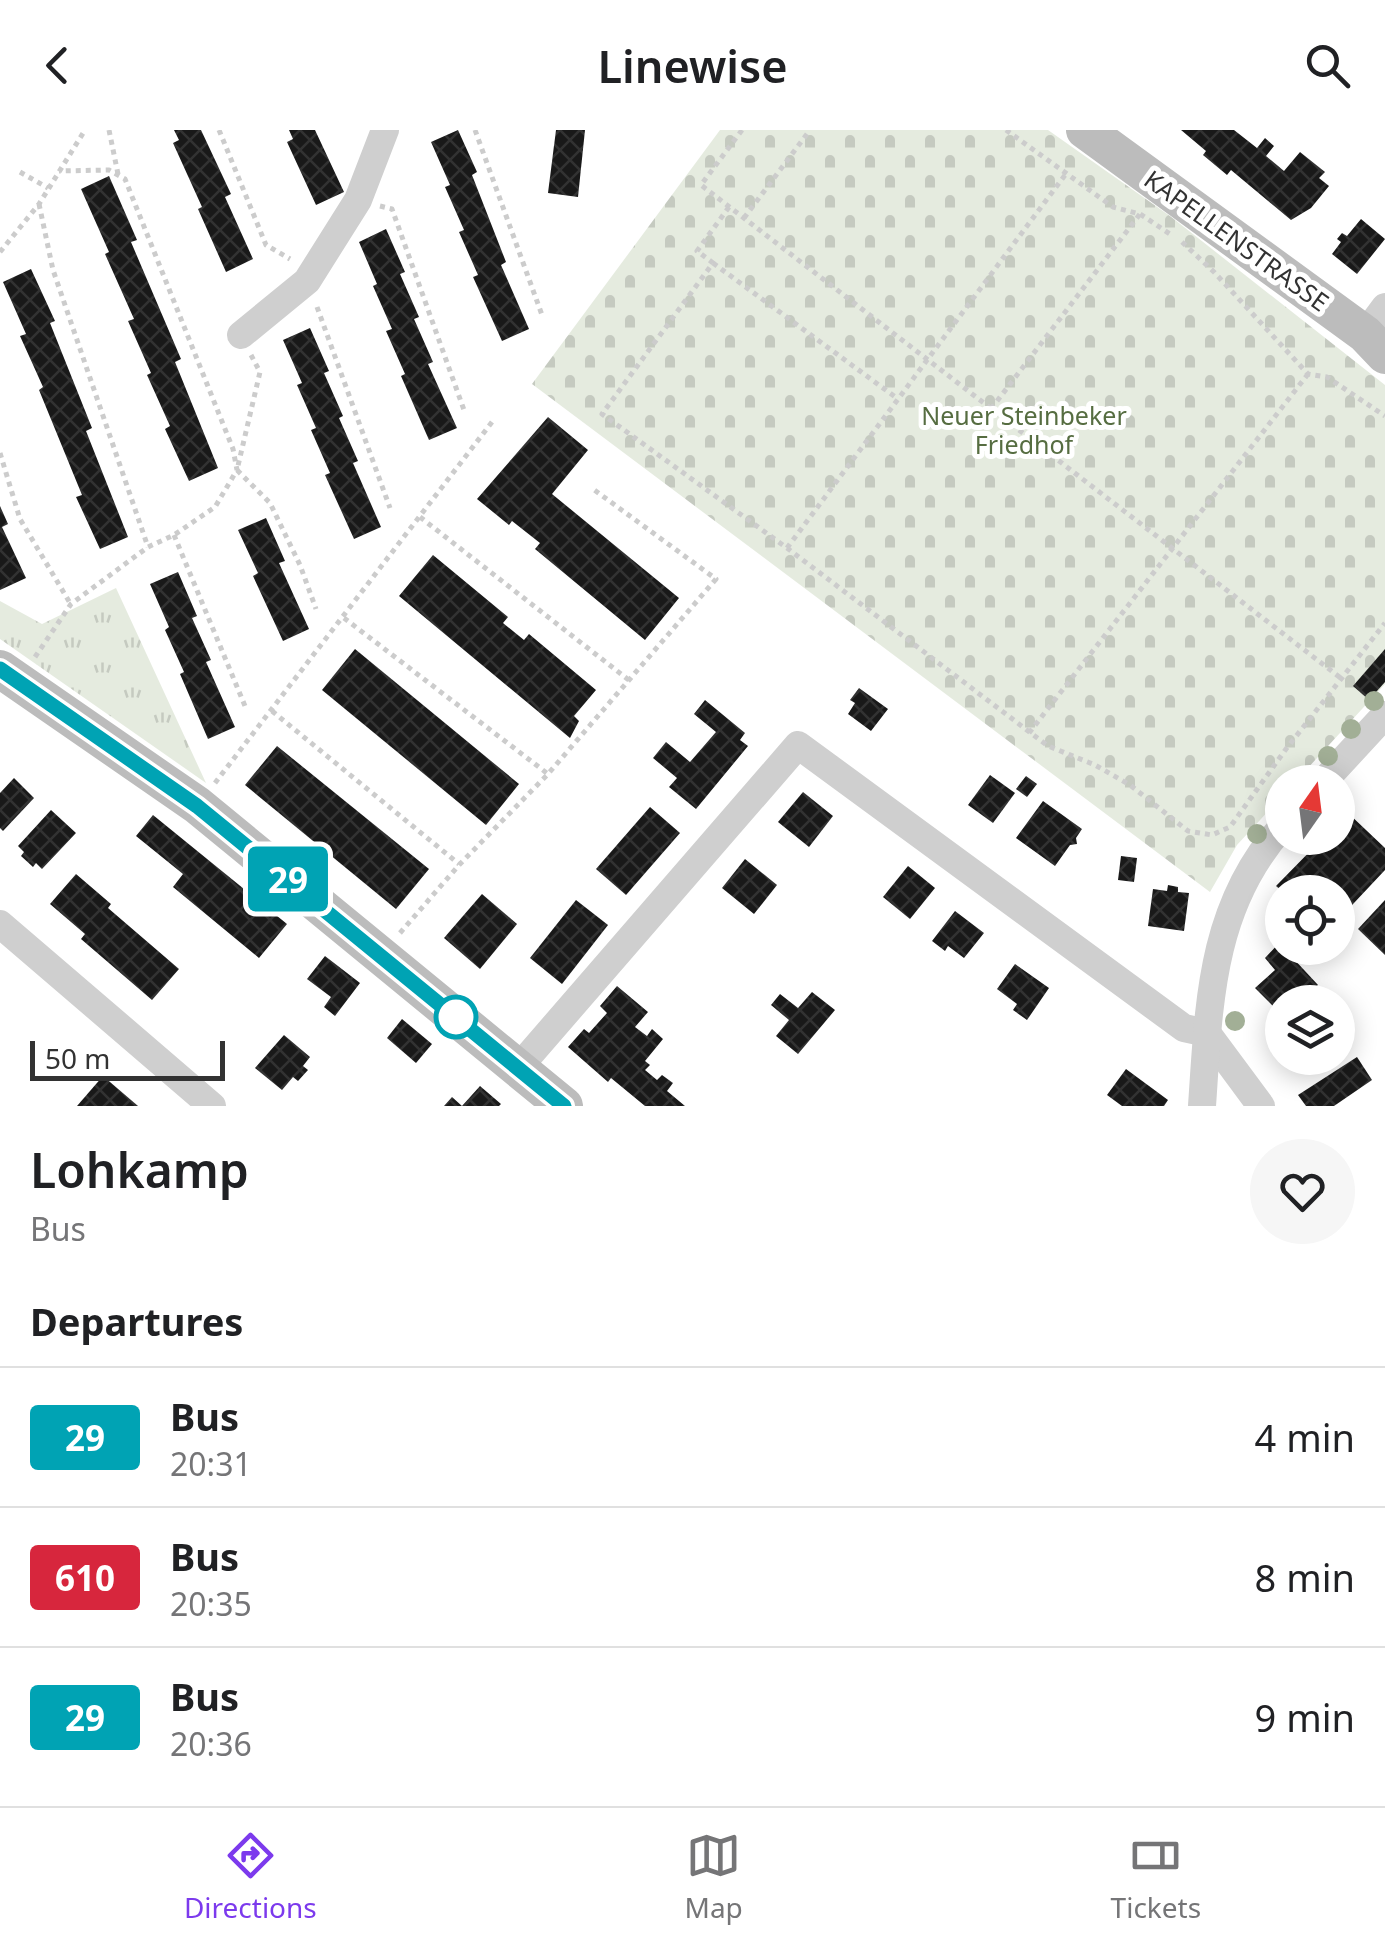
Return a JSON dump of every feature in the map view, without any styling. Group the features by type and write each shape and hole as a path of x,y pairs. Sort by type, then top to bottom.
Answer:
{"street":[{"path":"241,335 310,276 358,200 385,130"},
{"name":"KAPELLENSTRASSE","path":"1085,130 1378,332"},
{"path":"10,675 197,806 564,1106"},
{"path":"1339,765 1385,715"},
{"path":"518,1068 798,745 1184,1028 1207,1033 1261,1106"},
{"path":"1202,1106 1216,958 1235,897 1265,850"},
{"path":"0,924 212,1106"}],"path":[{"path":"0,252 39,204 84,130"},
{"path":"109,130 118,174"},
{"path":"219,130 266,245 310,276 390,508"},
{"path":"475,130 542,314"},
{"path":"742,130 702,186 1342,679"},
{"path":"744,218 810,130"},
{"path":"1006,130 1113,208 1140,214 1182,242 1308,374 1327,376 1385,416"},
{"path":"59,170 109,170 125,178 233,449 237,470 270,503 300,564 316,609"},
{"path":"20,172 48,189"},
{"path":"788,548 1065,176"},
{"path":"358,200 392,209 464,410"},
{"path":"39,204 53,270 148,547"},
{"path":"729,207 697,251 898,399"},
{"path":"991,409 1140,214"},
{"path":"713,263 602,414 788,548 1029,734 1130,785 1188,832 1212,835 1230,827 1385,623"},
{"path":"10,675 70,604 148,547 174,536 215,507 237,470 260,372"},
{"path":"1029,734 1308,374"},
{"path":"197,806 492,422"},
{"path":"0,453 20,519 70,604"},
{"path":"381,954 548,774 716,579 593,490"},
{"path":"420,517 630,681"},
{"path":"174,536 245,706"},
{"path":"344,618 548,774"},
{"path":"272,711 460,865"}],"green space":[{"name":"Neuer Steinbeker Friedhof","path":"720,130 1048,130 1170,216 1385,385 1385,684 1311,765 1265,765 1265,815 1237,845 1210,892 532,384"},
{"path":"116,588 206,783 0,639 0,601 42,624"}],"building":[{"path":"174,130 201,130 231,194 225,197 253,259 226,272 173,143 179,140"},
{"path":"289,130 315,130 344,192 316,205 287,142 293,139"},
{"path":"458,130 477,172 472,175 506,262 501,265 529,329 502,341 473,277 478,275 459,232 464,230 445,187 450,185 431,142"},
{"path":"556,130 585,130 578,197 548,193"},
{"path":"1181,130 1234,130 1257,148 1265,138 1274,146 1266,156 1284,171 1300,152 1325,172 1319,178 1329,186 1311,208 1291,220 1231,170 1227,175"},
{"path":"109,176 137,240 131,242 181,359 175,362 218,468 189,481 165,429 170,426 128,321 134,319 81,189"},
{"path":"1361,219 1385,239 1357,274 1332,254 1341,242 1337,239 1342,233 1347,236"},
{"path":"386,229 419,317 414,319 433,362 428,364 457,428 429,440 401,376 405,374 386,331 392,329 359,242"},
{"path":"31,269 55,321 50,323 92,428 86,431 128,537 100,549 76,497 82,495 39,390 43,387 20,336 26,334 3,282"},
{"path":"310,328 329,371 324,373 343,416 339,418 358,461 353,463 381,527 354,539 325,475 330,473 311,430 316,428 297,385 302,383 283,340"},
{"path":"548,417 588,450 552,494 679,598 645,640 535,549 540,543 477,499"},
{"path":"0,506 8,524 2,527 26,578 0,590"},
{"path":"266,518 285,561 279,563 309,629 283,641 253,576 258,573 238,530"},
{"path":"433,555 508,617 503,623 524,640 529,634 596,690 574,716 579,721 570,738 399,596"},
{"path":"178,572 197,616 192,618 211,660 206,662 235,727 208,739 180,674 184,672 165,630 169,627 150,584"},
{"path":"355,649 519,784 486,825 322,690"},
{"path":"1385,649 1385,682 1369,700 1353,686"},
{"path":"859,688 888,709 871,731 848,714 855,703 850,700"},
{"path":"705,700 745,733 740,740 748,746 696,809 669,787 677,778 653,758 666,742 690,762 716,732 694,714"},
{"path":"277,746 429,869 396,909 245,785"},
{"path":"990,775 1015,793 993,823 968,805"},
{"path":"1026,776 1037,784 1027,797 1016,789"},
{"path":"14,778 34,798 3,831 0,793"},
{"path":"803,792 833,816 809,847 778,822"},
{"path":"1043,801 1082,829 1077,844 1070,845 1055,866 1016,838"},
{"path":"650,807 680,833 626,895 596,869"},
{"path":"51,810 76,833 42,869 36,863 33,867 21,856 24,852 18,846"},
{"path":"153,815 287,924 259,958 173,887 183,874 136,836"},
{"path":"1355,820 1385,848 1385,870 1355,902 1355,875 1287,875 1306,855 1355,855"},
{"path":"1121,856 1137,858 1134,882 1118,880"},
{"path":"745,859 777,885 754,914 722,888"},
{"path":"908,866 935,888 910,919 883,897"},
{"path":"76,874 111,904 108,908 179,969 152,1000 81,939 85,934 50,904"},
{"path":"1168,885 1189,893 1184,931 1148,926 1153,889 1167,891"},
{"path":"482,894 517,924 480,969 444,938"},
{"path":"576,900 608,925 562,984 530,958"},
{"path":"1385,900 1385,955 1358,929"},
{"path":"955,911 984,933 964,958 948,946 945,951 932,941"},
{"path":"325,956 360,983 335,1016 324,1007 331,997 307,979"},
{"path":"1015,964 1049,988 1027,1020 1013,1010 1017,1004 997,989"},
{"path":"1271,965 1299,965 1318,985 1265,985 1265,998 1255,988 1275,970"},
{"path":"617,986 648,1012 635,1027 647,1036 652,1029 663,1039 645,1061 650,1065 645,1070 657,1080 662,1075 673,1083 667,1091 685,1106 645,1106 611,1078 608,1082 568,1047 584,1029 589,1033 607,1013 600,1006"},
{"path":"812,992 835,1010 798,1054 776,1036 789,1020 771,1005 780,994 798,1008"},
{"path":"402,1019 432,1044 416,1063 387,1038"},
{"path":"284,1035 310,1057 303,1066 308,1070 298,1081 293,1077 282,1090 255,1068"},
{"path":"1355,1058 1372,1080 1334,1106 1306,1106 1298,1095 1329,1075 1355,1075"},
{"path":"1126,1069 1168,1100 1164,1106 1122,1106 1107,1095"},
{"path":"103,1076 138,1106 77,1106"},
{"path":"480,1086 501,1104 499,1106 462,1106"},
{"path":"452,1097 462,1106 444,1106"}],"bus line":[{"name":"29","path":"0,669 197,806 564,1106"}]}
